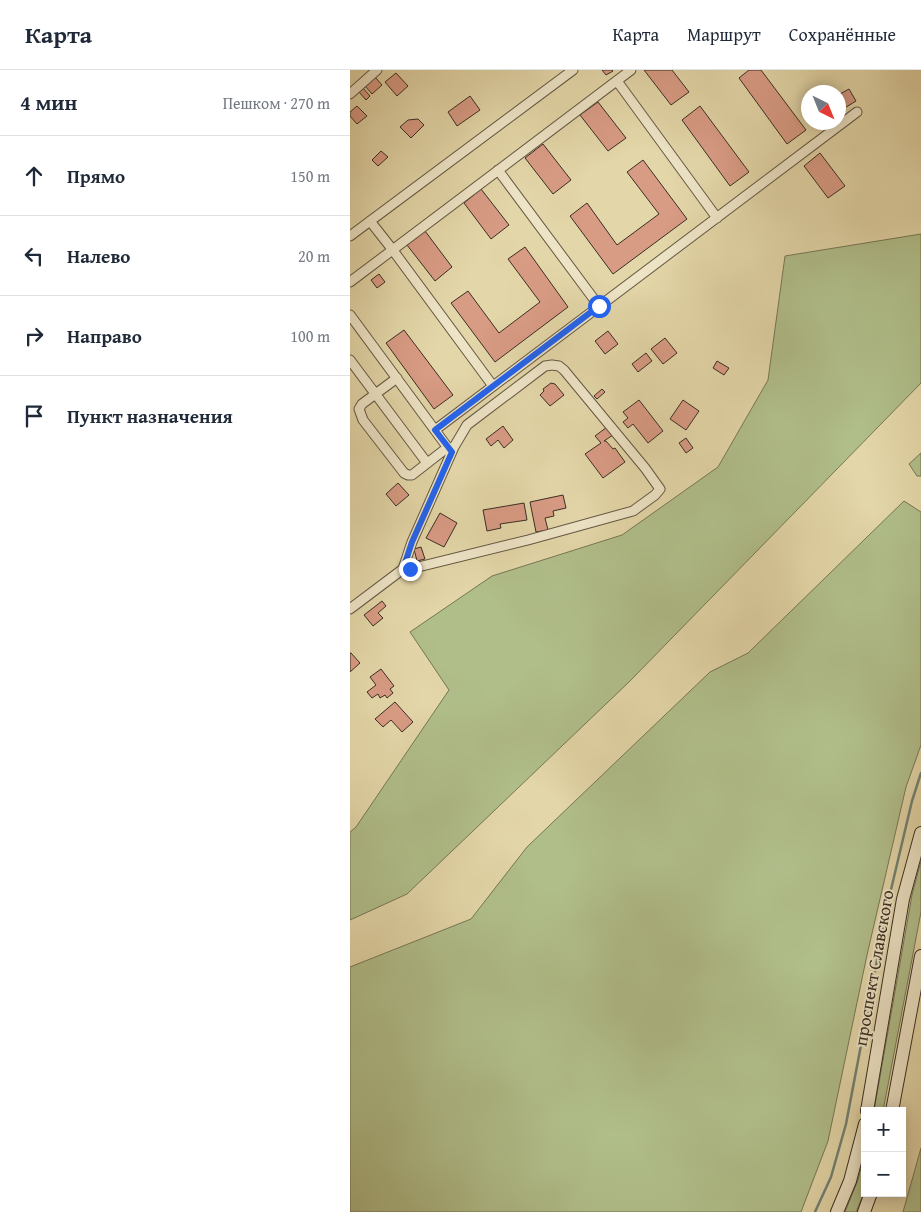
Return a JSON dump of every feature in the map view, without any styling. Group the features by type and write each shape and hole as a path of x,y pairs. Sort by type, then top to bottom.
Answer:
{"main road":[{"name":"проспект Славского","path":"868,1107 903,899 921,833"},
{"path":"893,1107 921,956"},
{"path":"838,1212 850,1181 861,1139"},
{"path":"864,1212 870,1197"}],"street":[{"path":"350,94 377,70"},
{"path":"350,236 573,70"},
{"path":"350,282 631,70"},
{"path":"617,81 717,218"},
{"path":"435,430 857,112"},
{"path":"498,170 599,306"},
{"path":"370,221 494,386"},
{"path":"350,315 450,450"},
{"path":"350,360 427,463"},
{"path":"350,608 403,569 412,542 450,450 467,425 545,366 560,366 564,370 645,468 660,489 633,511 528,540 410,569 403,569"},
{"path":"397,378 362,404 359,410 366,424 404,473 408,475 412,475 427,463 450,450"}],"green space":[{"path":"921,234 921,383 629,682 407,894 350,920 350,832 356,827 449,690 410,632 492,576 622,535 718,467 768,380 785,256"},
{"path":"921,453 921,476 917,476 909,464"},
{"path":"904,501 921,512 921,745 906,787 867,955 828,1141 801,1212 350,1212 350,967 471,919 527,847 710,672 748,653"},
{"path":"921,861 921,912 884,1107 875,1107 912,895"},
{"path":"921,1148 921,1212 903,1212"},
{"path":"861,1168 862,1197 856,1212 845,1212"}],"building":[{"path":"602,70 612,70 613,71 606,75"},
{"path":"644,70 672,70 689,92 671,105"},
{"path":"749,70 761,70 801,123 801,130 806,130 787,144 739,78"},
{"path":"396,73 408,86 397,96 385,82"},
{"path":"375,77 382,85 372,94 365,86"},
{"path":"363,88 370,96 366,100 359,92"},
{"path":"849,89 856,101 846,107 846,91"},
{"path":"470,96 480,110 457,126 448,112"},
{"path":"598,102 626,138 608,151 580,115"},
{"path":"357,106 367,116 357,124 350,116 350,112"},
{"path":"700,106 749,172 730,186 682,120"},
{"path":"418,119 424,125 411,138 400,127 408,120"},
{"path":"543,144 571,180 553,194 525,158"},
{"path":"381,151 388,157 378,166 372,160"},
{"path":"820,153 845,186 828,198 804,166"},
{"path":"643,160 687,219 613,274 570,216 587,203 617,245 659,214 627,172"},
{"path":"481,189 509,225 491,239 464,203"},
{"path":"425,231 452,267 435,281 407,245"},
{"path":"525,247 568,307 495,362 451,303 468,291 499,333 540,302 508,259"},
{"path":"379,274 385,282 377,288 371,280"},
{"path":"404,330 453,395 434,409 386,343"},
{"path":"608,331 618,344 605,354 595,341"},
{"path":"665,338 677,353 663,364 651,349"},
{"path":"646,353 652,361 638,372 632,364"},
{"path":"717,361 729,368 724,375 713,368"},
{"path":"551,383 555,384 564,395 550,406 540,395 544,391 543,389"},
{"path":"602,389 605,392 597,399 594,396"},
{"path":"639,400 663,431 648,443 633,424 628,428 623,422 628,418 623,412"},
{"path":"683,400 699,411 686,430 670,419"},
{"path":"503,426 513,440 504,448 498,440 491,446 486,439"},
{"path":"607,427 613,435 604,441 613,449 615,448 625,462 603,478 585,454 601,443 595,436"},
{"path":"686,438 693,448 686,453 679,443"},
{"path":"398,483 409,495 396,506 386,494"},
{"path":"563,495 566,508 553,511 554,516 545,518 548,530 536,532 530,502"},
{"path":"524,503 527,520 500,524 501,528 487,531 483,510"},
{"path":"440,513 457,523 444,547 426,538"},
{"path":"421,547 425,559 417,561 414,549"},
{"path":"382,601 386,606 378,613 383,618 373,626 364,615"},
{"path":"350,653 360,663 350,672"},
{"path":"381,669 394,686 390,689 393,693 387,698 385,695 380,698 378,694 372,698 367,692 376,685 370,677"},
{"path":"395,702 413,722 402,732 391,720 383,727 375,719"}],"waterway":[{"path":"815,1212 831,1177 846,1124 889,898 912,801 921,773"}],"route":[{"path":"410,569 403,569 412,542 452,452 435,430 599,306"}]}
